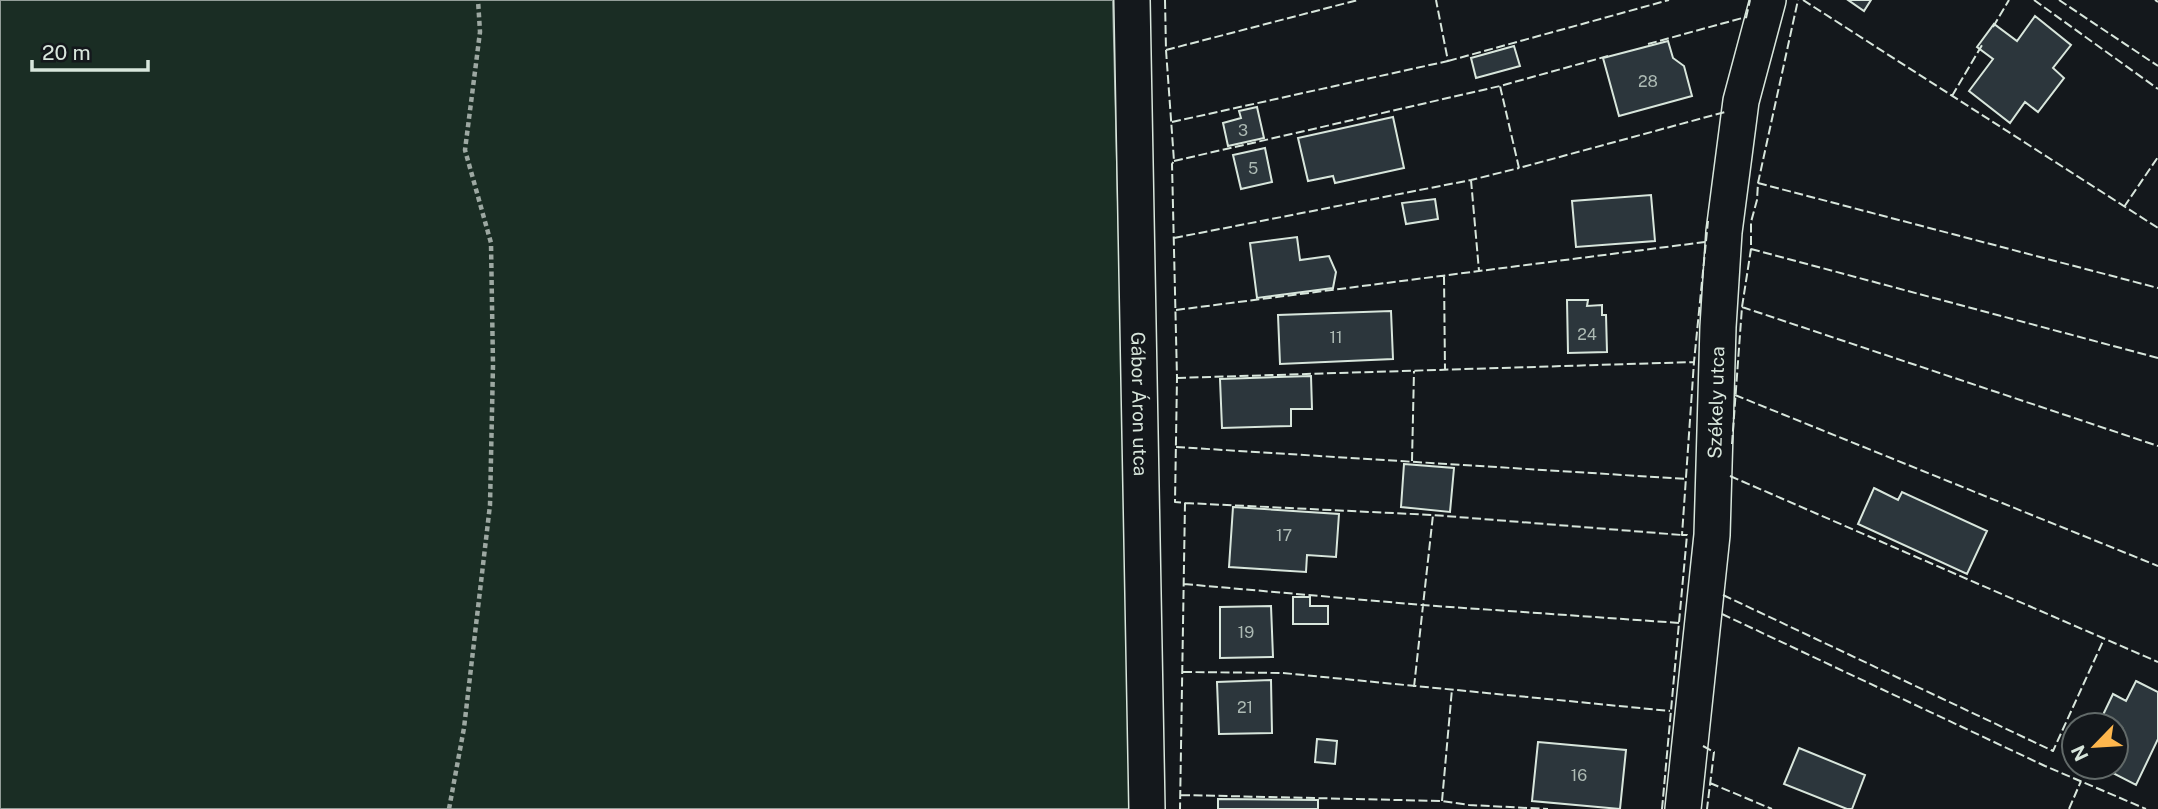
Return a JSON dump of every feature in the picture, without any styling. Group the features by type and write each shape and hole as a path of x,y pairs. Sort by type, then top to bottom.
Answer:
{"street":[{"name":"Gábor Áron utca","path":"1132,0 1147,809"},
{"name":"Székely utca","path":"1683,809 1712,535 1718,327 1724,232 1741,101 1768,0"}],"path":[{"path":"449,809 464,728 490,505 493,365 491,243 465,150 480,32 478,0"}],"green space":[{"path":"0,0 1113,0 1133,809 0,809"}],"building":[{"path":"1848,0 1871,0 1864,11"},
{"path":"2035,16 2071,45 2053,68 2064,78 2038,112 2025,102 2010,123 1969,91 1993,59 1977,47 1994,24 2017,41"},
{"path":"1668,41 1673,58 1684,66 1692,96 1619,116 1603,58"},
{"path":"1514,46 1520,66 1476,78 1471,58"},
{"path":"1257,107 1264,138 1228,146 1223,123 1241,118 1239,111"},
{"path":"1393,117 1404,168 1335,183 1333,176 1308,181 1298,138"},
{"path":"1265,148 1272,182 1241,189 1233,155"},
{"path":"1651,195 1655,241 1576,247 1572,201"},
{"path":"1435,199 1438,219 1406,224 1402,203"},
{"path":"1297,237 1300,260 1329,256 1336,272 1333,288 1257,298 1250,243"},
{"path":"1567,300 1588,300 1587,306 1602,305 1602,315 1606,315 1607,352 1568,353"},
{"path":"1391,311 1393,359 1280,364 1278,315"},
{"path":"1311,376 1312,409 1291,409 1291,426 1222,428 1220,379"},
{"path":"1404,464 1454,468 1450,512 1401,507"},
{"path":"1874,488 1898,500 1902,492 1987,531 1967,574 1858,524"},
{"path":"1233,507 1339,514 1336,557 1307,555 1306,572 1229,567"},
{"path":"1293,597 1310,597 1310,606 1328,606 1328,624 1293,624"},
{"path":"1271,606 1273,657 1220,658 1220,607"},
{"path":"1271,680 1272,733 1219,734 1217,682"},
{"path":"2136,681 2158,692 2158,739 2136,785 2128,781 2130,711 2105,711 2113,694 2126,701"},
{"path":"1317,739 1337,741 1335,764 1315,762"},
{"path":"1538,742 1626,750 1620,809 1532,801"},
{"path":"1799,748 1865,775 1852,809 1784,784"},
{"path":"1218,799 1318,800 1318,809 1218,809"}],"fence":[{"path":"1165,0 1174,161 1177,378 1175,502 1185,503 1180,809"},
{"path":"1166,50 1358,0"},
{"path":"1172,122 1448,61 1436,0"},
{"path":"1448,61 1669,0"},
{"path":"1746,18 1750,0"},
{"path":"1732,444 1742,307 1751,249 1751,222 1798,0"},
{"path":"1803,0 2158,228"},
{"path":"1993,27 2009,0"},
{"path":"2034,0 2158,89"},
{"path":"2059,0 2158,66"},
{"path":"1648,44 1746,17"},
{"path":"1952,96 1982,45"},
{"path":"1608,56 1500,86 1519,168 1725,112"},
{"path":"1174,161 1500,86"},
{"path":"2124,207 2158,157"},
{"path":"1174,238 1471,180 1519,168"},
{"path":"1471,180 1479,271"},
{"path":"1758,183 2158,288"},
{"path":"1662,809 1687,535 1682,535 1694,362 1708,221"},
{"path":"1176,310 1705,242"},
{"path":"1751,249 2158,358"},
{"path":"1444,276 1445,370"},
{"path":"1742,307 2158,446"},
{"path":"1177,378 1694,362"},
{"path":"1412,461 1414,371"},
{"path":"1735,395 2158,566"},
{"path":"1176,447 1687,479"},
{"path":"1730,476 2158,662"},
{"path":"1185,503 1433,515 1682,535"},
{"path":"1414,687 1433,515"},
{"path":"1184,584 1422,605 1680,623"},
{"path":"1723,595 2053,751 2104,639"},
{"path":"1722,614 2045,766 2146,809"},
{"path":"1183,672 1283,673 1670,711"},
{"path":"1442,801 1452,689"},
{"path":"1703,746 1714,752 1707,809"},
{"path":"2069,809 2081,781"},
{"path":"1710,783 1772,809"},
{"path":"1181,795 1442,801 1548,809"}]}
